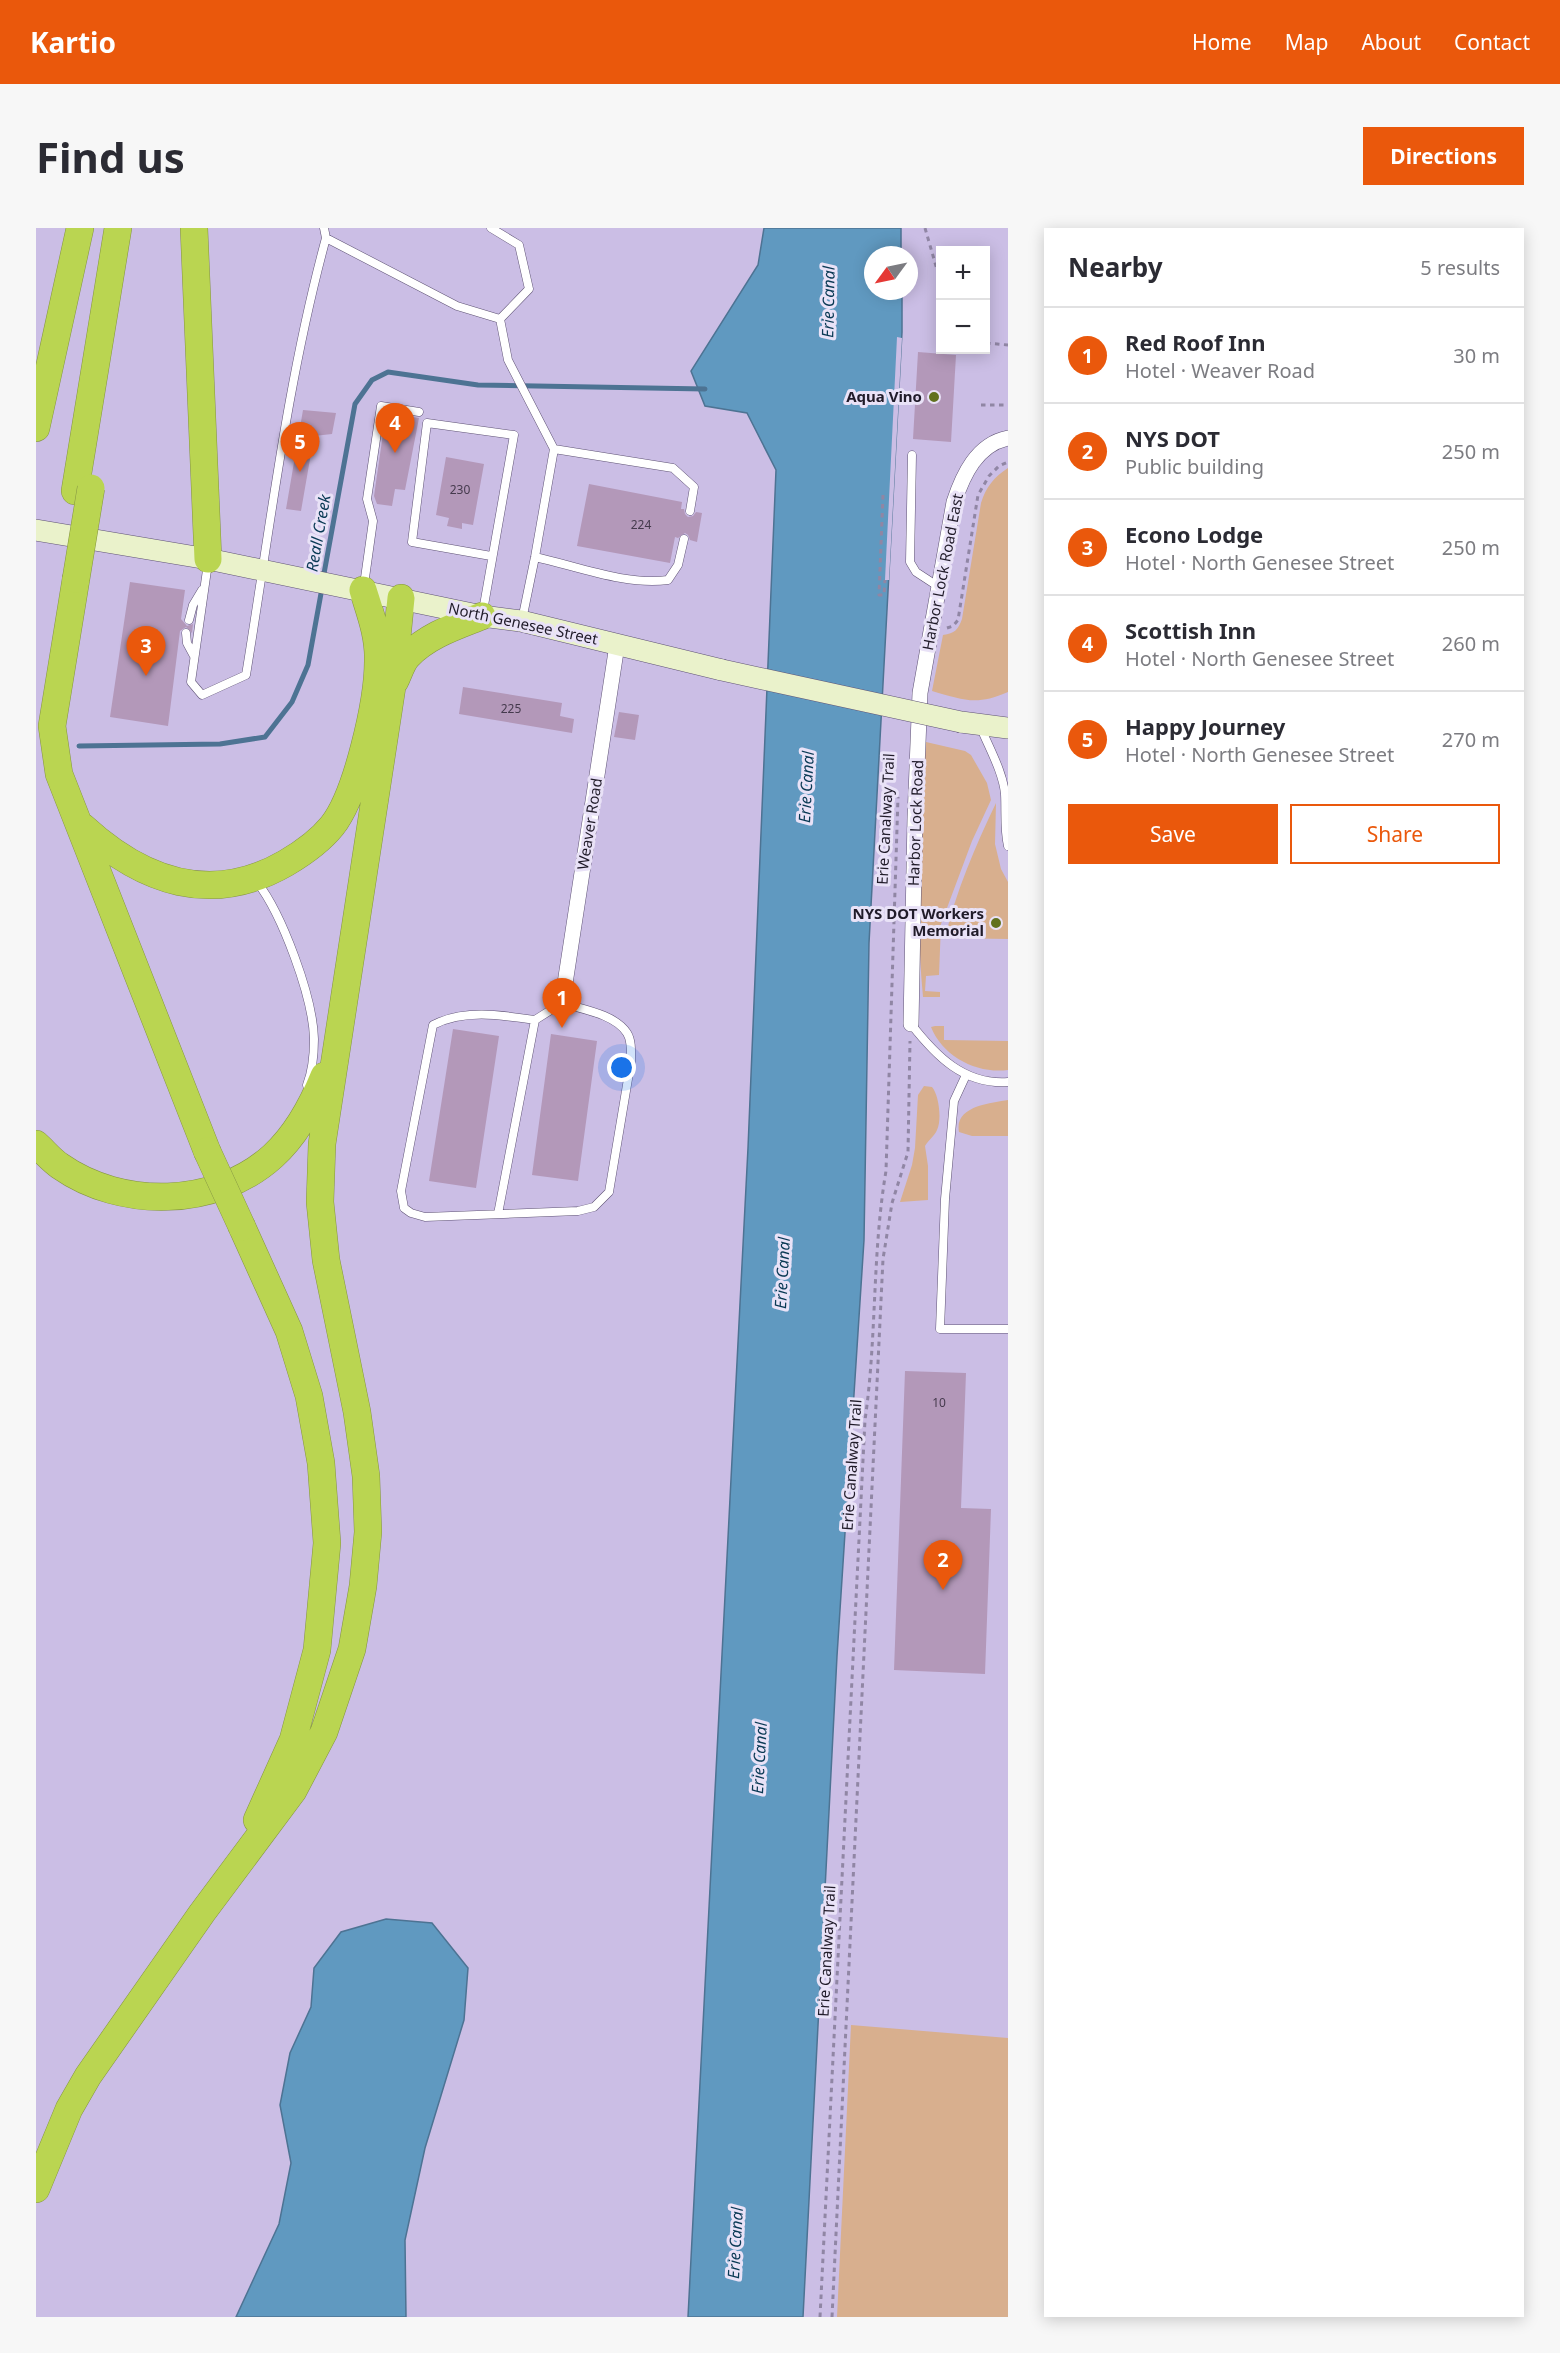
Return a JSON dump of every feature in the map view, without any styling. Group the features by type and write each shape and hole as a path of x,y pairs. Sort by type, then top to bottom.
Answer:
{"highway":[{"path":"36,428 80,228"},
{"path":"83,490 118,228"},
{"path":"36,728 68,579 133,228"},
{"path":"194,228 208,559"},
{"path":"68,579 52,726 59,774 207,1151 289,1331 309,1396 321,1463 327,1543 317,1650 293,1740 235,1867"},
{"path":"79,823 132,865 164,878 198,884 225,885 254,879 308,850 333,825 353,788 373,706 378,660 375,628 352,588"},
{"path":"36,2189 69,2109 88,2076 235,1867 293,1791 324,1732 352,1649 363,1586 368,1532 366,1476 357,1412 326,1260 320,1202 322,1144 392,687 401,598"},
{"path":"392,687 407,657 425,641 452,627 483,616"},
{"path":"36,1144 60,1166 97,1185 143,1197 184,1196 211,1191 250,1173 273,1156 298,1128 315,1098 339,1039"}],"main road":[{"name":"North Genesee Street","path":"36,530 208,559 483,616 521,621 722,670 1008,728"}],"street":[{"name":"Harbor Lock Road East","path":"920,693 954,502 964,474 981,451 1001,439 1008,438"},
{"name":"Weaver Road","path":"562,1003 617,645"},
{"name":"Harbor Lock Road","path":"911,1024 920,693"}],"lane":[{"path":"208,559 191,682 202,695 246,675 281,446 307,309 326,238 324,228"},
{"path":"492,228 519,245 529,289 500,319"},
{"path":"326,238 457,306 500,319"},
{"path":"500,319 508,360 554,449 536,557 521,621"},
{"path":"352,588 373,521 367,499 381,406 419,412"},
{"path":"483,616 491,556 514,435 427,423 412,542 491,556"},
{"path":"554,449 673,468 694,487 690,511"},
{"path":"912,455 910,562 916,572 939,587"},
{"path":"536,557 652,583 668,580 678,566 684,539"},
{"path":"189,620 193,605 204,586"},
{"path":"186,633 195,657"},
{"path":"970,722 1000,774 1005,792 1005,835 1008,846"},
{"path":"254,879 269,898 278,915 308,1000 314,1039 309,1078 305,1089"},
{"path":"562,1003 604,1016 618,1024 627,1033 630,1043 631,1061 609,1192 594,1207 578,1211 424,1217 411,1214 404,1208 401,1191 433,1025 448,1017 470,1015 503,1015 535,1020 562,1003"},
{"path":"498,1214 535,1020"},
{"path":"911,1024 943,1061 966,1075 996,1083 1008,1082"},
{"path":"966,1075 954,1101 945,1199 940,1329 1008,1329"},
{"path":"273,1156 297,1111"}],"path":[{"path":"925,228 936,266"},
{"path":"990,344 1008,345"},
{"path":"981,405 1008,405"},
{"path":"946,628 953,626 958,620 978,495 989,476 999,466 1008,462"},
{"path":"883,495 879,595 884,595 885,580"},
{"name":"Erie Canalway Trail","path":"820,2317 865,1420 871,1375 879,1209 886,1171 899,793"},
{"path":"832,2317 883,1259 892,1203 908,1152 911,1024"}],"shaded area":[{"path":"1008,468 1008,692 987,699 970,700 932,691 943,635 955,630 962,619 981,503 991,483"},
{"path":"926,742 965,751 971,755 987,783 991,800 972,841 941,924 939,975 926,976 925,991 940,992 940,997 923,997 919,935"},
{"path":"996,803 995,844 1001,869 1008,882 1008,939 945,938 967,869"},
{"path":"944,1026 944,1040 1008,1041 1008,1070 996,1071 973,1066 952,1055 936,1038 931,1027"},
{"path":"924,1086 932,1087 938,1101 939,1114 939,1126 925,1146 928,1166 928,1200 900,1202 912,1165 918,1095"},
{"path":"1008,1100 1008,1136 972,1136 959,1132 962,1116 968,1111 975,1107"},
{"path":"851,2025 1008,2038 1008,2317 837,2317"}],"water":[{"name":"Erie Canal","path":"764,228 901,228 901,246 864,246 864,300 902,300 902,332 869,943 864,1240 837,1656 803,2317 688,2317 748,1148 776,470 747,413 705,406 691,371 758,265"},
{"path":"386,1919 432,1923 468,1968 464,2020 425,2148 405,2240 406,2317 236,2317 279,2224 291,2163 280,2105 290,2053 311,2007 314,1968 341,1932"}],"pier":[{"path":"897,337 902,338 889,580 885,580"}],"building":[{"name":"Aqua Vino","path":"918,352 956,355 951,442 913,439"},
{"path":"303,410 336,413 332,434 314,436 301,511 286,509"},
{"path":"386,413 419,418 405,490 395,489 392,506 377,504 374,496"},
{"path":"446,457 484,464 473,525 462,523 462,529 447,526 449,518 436,515"},
{"path":"589,484 682,502 681,509 684,509 688,517 693,516 696,512 702,513 697,542 690,540 685,533 678,538 675,537 670,563 577,546"},
{"path":"130,582 185,590 181,619 187,626 193,624 192,633 186,627 180,631 168,726 110,717"},
{"path":"463,687 562,703 560,716 574,719 572,733 459,714"},
{"path":"619,712 639,715 635,740 614,737"},
{"path":"453,1029 499,1036 476,1188 429,1181"},
{"path":"551,1034 597,1041 578,1181 532,1175"},
{"path":"905,1371 966,1373 961,1508 991,1509 985,1674 894,1670"}],"waterway":[{"name":"Reall Creek","path":"323,579 355,404 372,380 388,372 478,385 705,389"},
{"name":"Reall Creek","path":"79,746 220,744 265,737 292,702 308,665 322,588"}],"place":[{"name":"Aqua Vino","path":"934,397"},
{"name":"Scottish Inn","path":"395,453"},
{"name":"Happy Journey","path":"300,472"},
{"name":"Econo Lodge","path":"146,676"},
{"name":"NYS DOT Workers Memorial","path":"996,923"},
{"name":"Red Roof Inn","path":"562,1028"},
{"name":"NYS DOT","path":"943,1590"}]}
